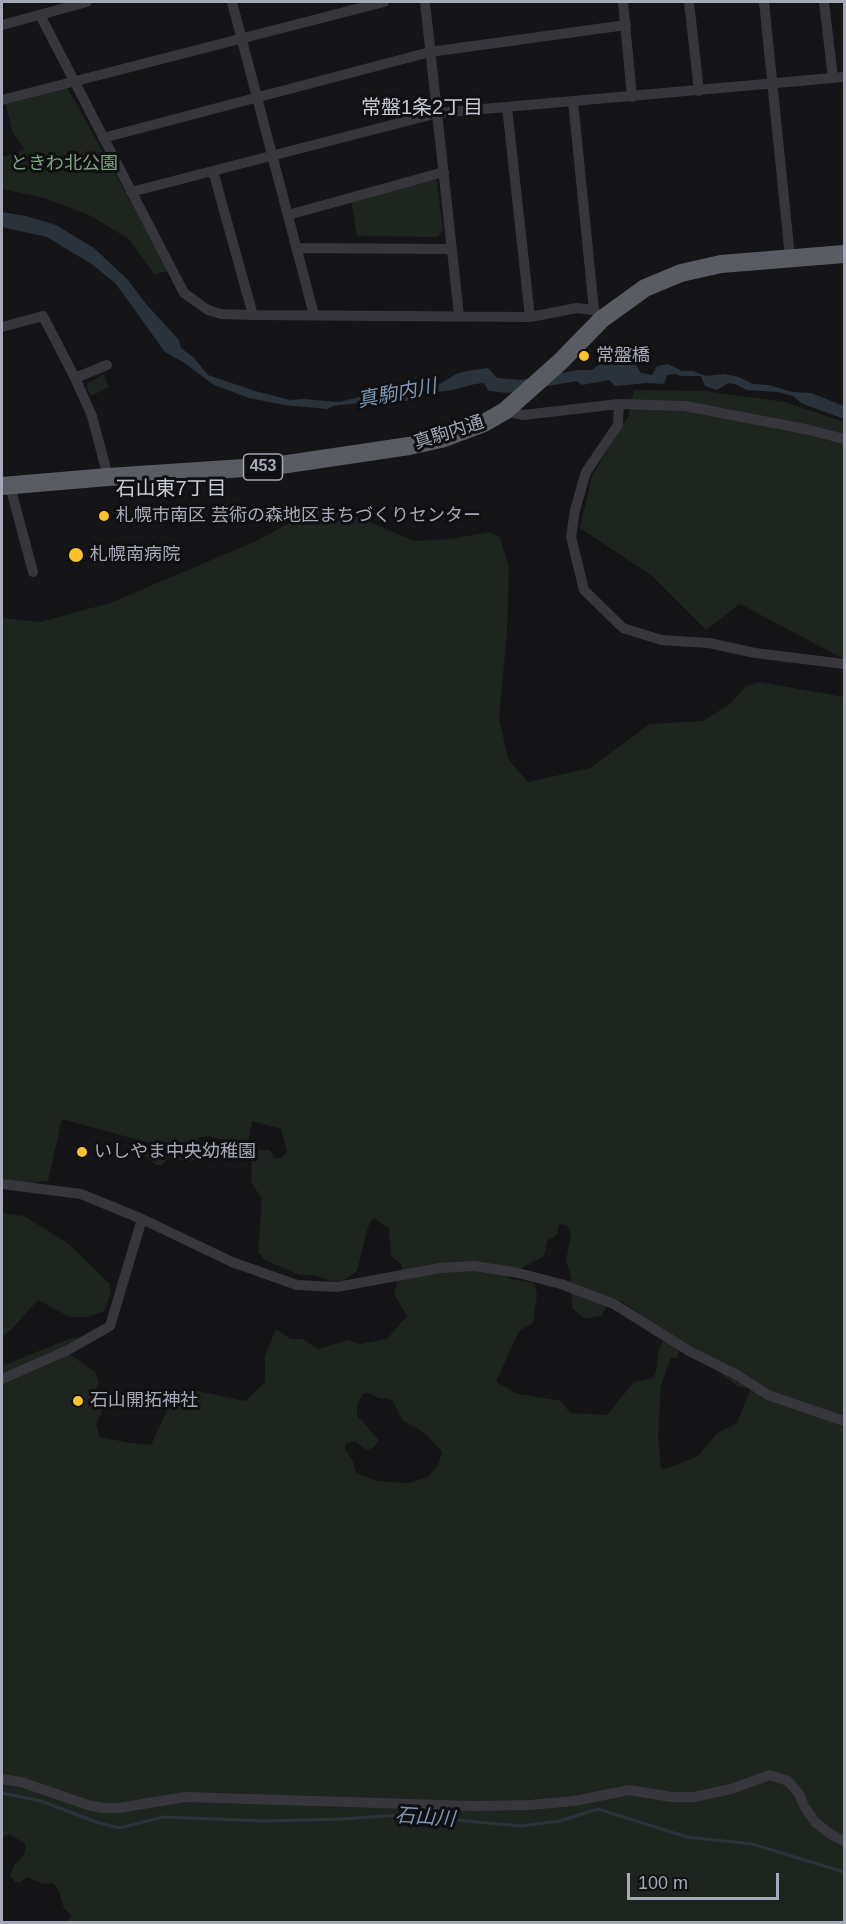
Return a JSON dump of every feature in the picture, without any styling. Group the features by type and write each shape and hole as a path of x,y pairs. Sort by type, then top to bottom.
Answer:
{"highway":[{"name":"真駒内通","path":"6,486 256,468 409,446 441,439 463,432 510,408 560,362 598,315 645,288 681,273 721,264 844,254"}],"street":[{"path":"2,25 87,2"},
{"path":"232,2 314,315"},
{"path":"2,100 384,2"},
{"path":"425,2 459,315"},
{"path":"623,2 632,97"},
{"path":"689,2 699,91"},
{"path":"764,2 790,257"},
{"path":"824,2 833,78"},
{"path":"40,15 184,294 214,312 253,315 530,317 577,308 598,315 573,101"},
{"path":"104,138 430,52 626,25"},
{"path":"131,192 438,113 844,76"},
{"path":"507,107 530,317"},
{"path":"213,171 253,315"},
{"path":"288,215 444,172"},
{"path":"296,248 452,249"},
{"path":"2,327 43,316 92,416 108,477"},
{"path":"75,378 107,365"},
{"path":"510,408 523,415 619,404 686,406 810,430 844,439"},
{"path":"619,404 618,425 586,472 574,510 572,537 584,590 622,628 661,640 709,643 755,653 844,664"},
{"path":"6,486 33,572"},
{"path":"2,1185 81,1194 142,1219 232,1262 297,1285 337,1287 440,1268 474,1266 514,1272 561,1284 614,1304 689,1351 737,1375 768,1395 844,1421"},
{"path":"2,1379 68,1350 110,1326 142,1219"},
{"path":"2,1779 21,1782 91,1806 118,1808 185,1797 476,1806 530,1805 629,1790 671,1797 694,1797 730,1789 770,1775 788,1781 799,1794 815,1822 830,1834 844,1841"}],"green space":[{"name":"ときわ北公園","path":"67,87 169,271 154,274 129,239 89,215 44,198 2,189 2,157 25,150 12,131 6,104"},
{"path":"434,177 437,182 443,231 437,237 357,236 351,201"},
{"path":"103,374 109,387 91,396 87,387 88,383"},
{"path":"634,390 704,391 785,402 844,422 844,659 740,604 706,630 651,575 580,528 592,475 628,417"},
{"path":"314,510 349,513 414,541 450,539 490,532 500,538 509,567 507,631 499,718 508,759 528,782 590,768 650,724 703,721 730,704 746,686 760,682 844,697 844,1922 68,1922 71,1915 64,1908 58,1889 53,1883 43,1884 27,1877 21,1882 15,1882 10,1876 15,1863 25,1852 25,1844 10,1834 2,1837 2,1366 66,1340 77,1338 69,1354 95,1372 99,1382 96,1389 104,1407 96,1424 100,1437 151,1445 175,1393 193,1390 245,1401 265,1382 265,1356 276,1329 291,1339 303,1339 318,1349 348,1340 360,1344 387,1339 407,1316 394,1294 402,1265 391,1256 389,1228 373,1218 368,1227 357,1271 343,1281 299,1275 265,1260 258,1252 262,1199 251,1182 252,1153 259,1150 270,1150 275,1159 282,1157 287,1152 281,1129 252,1121 249,1138 238,1144 209,1136 198,1138 204,1155 199,1160 182,1161 172,1154 162,1165 156,1165 144,1155 145,1146 153,1144 62,1119 48,1181 29,1183 2,1181 2,618 40,622 110,603 254,542","holes":["559,1224 567,1225 571,1235 566,1261 571,1277 572,1308 585,1319 601,1316 612,1298 623,1302 739,1387 751,1388 737,1423 716,1434 698,1456 661,1469 658,1434 661,1385 671,1358 677,1358 679,1352 676,1347 663,1340 653,1378 634,1382 607,1415 570,1413 561,1401 518,1394 496,1382 519,1331 533,1323 537,1295 534,1283 509,1279 503,1267 520,1269 544,1256 547,1241 557,1235","363,1393 393,1401 403,1421 428,1436 442,1452 438,1465 428,1477 409,1483 376,1481 356,1473 353,1461 345,1450 346,1443 355,1441 367,1450 374,1447 379,1440 357,1416 357,1406"]},
{"path":"2,1213 24,1216 69,1244 110,1284 111,1293 104,1311 88,1317 70,1317 38,1300 11,1330 2,1336"}],"water":[{"name":"真駒内川","path":"2,212 56,225 94,248 128,280 146,304 179,340 181,348 194,358 208,375 290,400 339,402 364,396 386,395 438,385 458,373 488,368 497,378 521,380 578,370 592,370 605,360 621,358 632,359 641,373 652,375 657,366 668,364 682,371 693,371 706,376 724,374 739,377 753,384 769,385 792,392 811,393 844,406 844,419 801,403 793,396 778,392 747,390 728,383 717,390 705,386 701,376 676,374 667,375 664,384 615,386 609,380 582,385 577,381 507,393 489,391 484,383 423,394 419,398 406,401 359,403 333,406 328,409 284,405 249,398 214,385 165,352 116,284 93,265 47,237 2,227"}],"waterway":[{"name":"石山川","path":"2,1793 41,1801 99,1823 120,1828 163,1817 266,1821 400,1815 521,1826 560,1821 598,1809 687,1837 752,1844 844,1872"}],"place":[{"name":"常盤橋","path":"584,356"},
{"name":"札幌市南区 芸術の森地区まちづくりセンター","path":"104,516"},
{"name":"札幌南病院","path":"76,555"},
{"name":"いしやま中央幼稚園","path":"82,1152"},
{"name":"石山開拓神社","path":"78,1401"}],"district":[{"name":"常盤1条2丁目","path":"422,108"},
{"name":"石山東7丁目","path":"171,489"}]}
